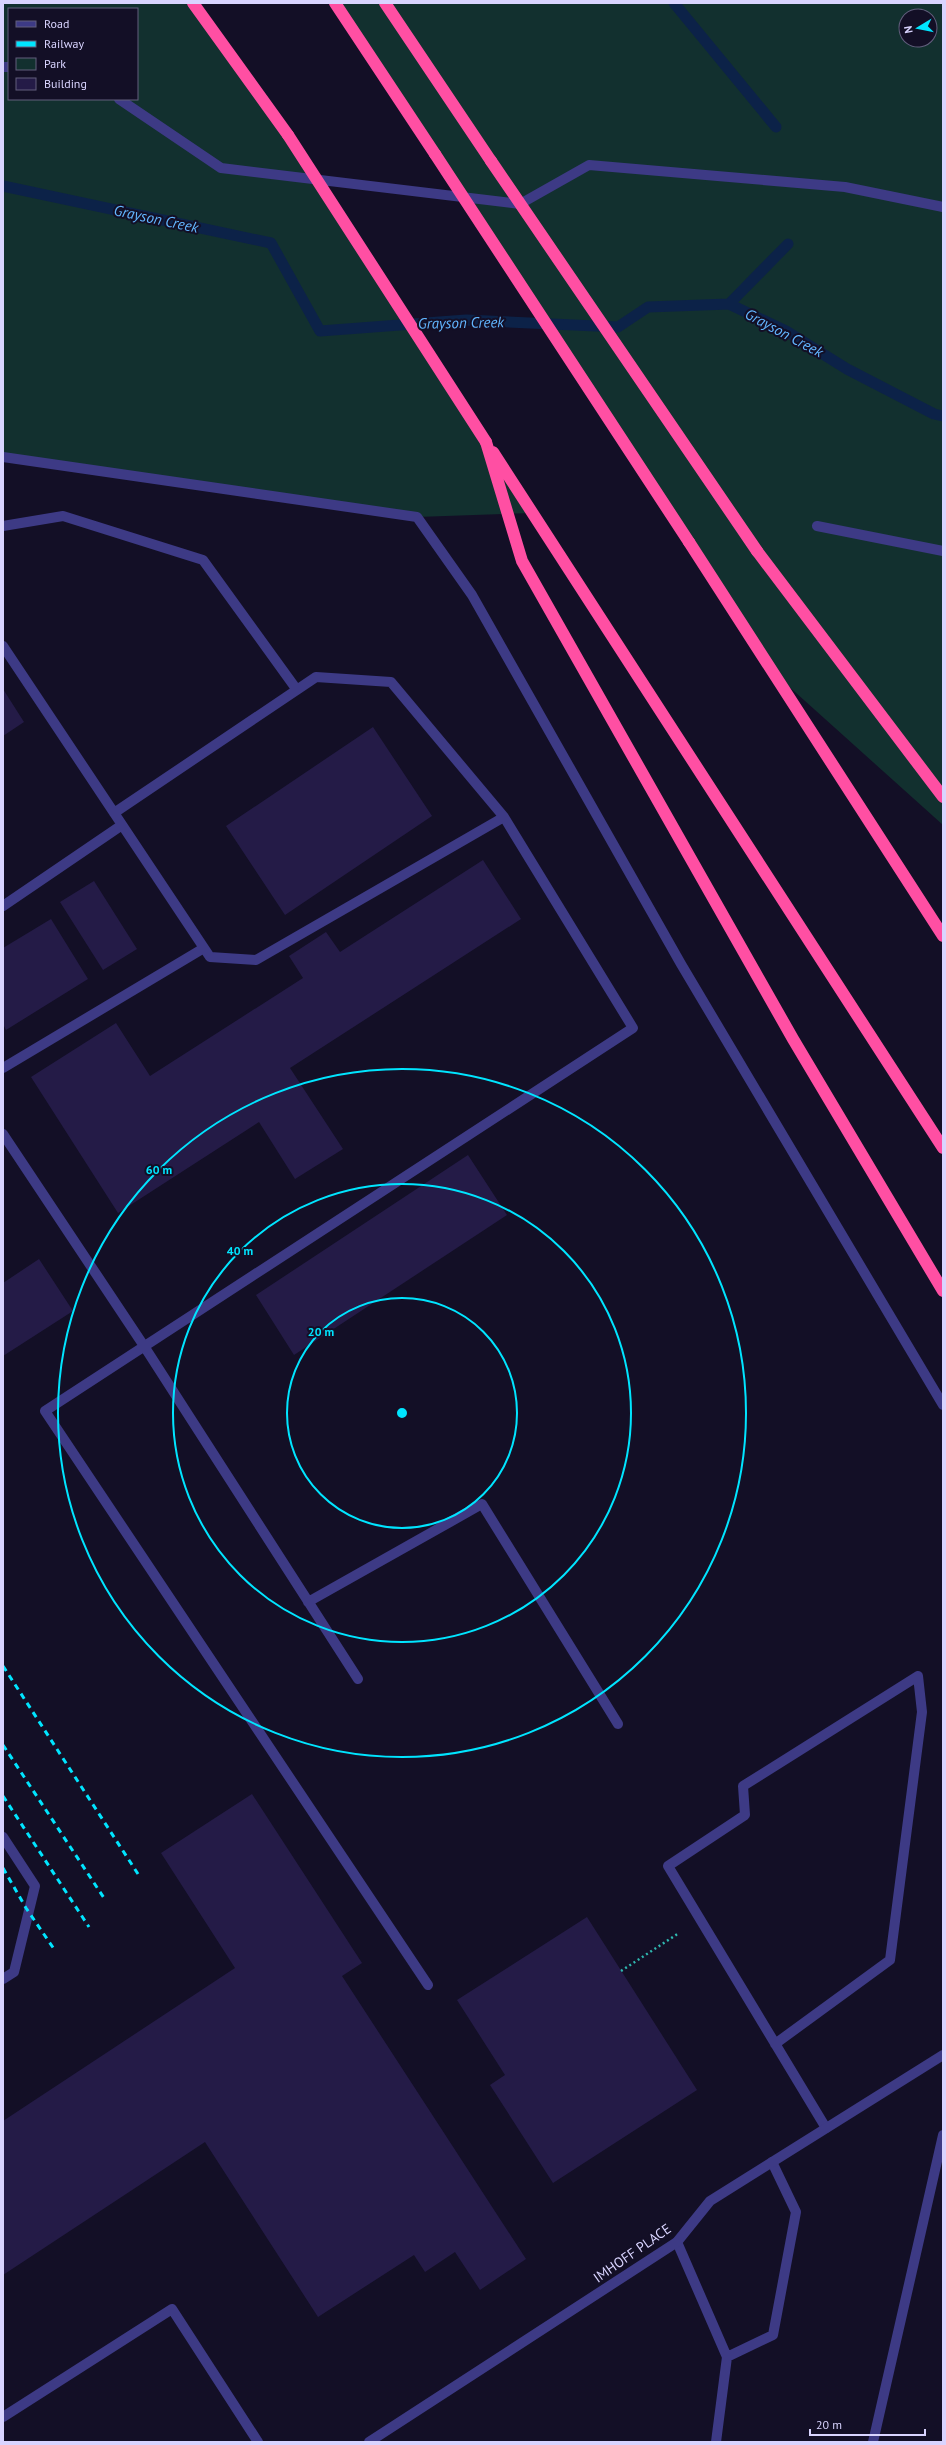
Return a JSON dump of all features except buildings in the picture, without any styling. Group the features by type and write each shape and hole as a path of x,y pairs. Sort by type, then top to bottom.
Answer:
{"highway":[{"path":"193,3 288,135 943,1148"},
{"path":"335,3 689,542 943,936"},
{"path":"385,3 757,551 943,797"},
{"path":"486,442 522,561 793,1039 943,1291"}],"street":[{"path":"121,100 221,168 520,204 589,165 845,187 943,207"},
{"path":"3,457 417,518 472,595 685,971 943,1405"},
{"path":"3,526 63,516 203,560 297,690"},
{"path":"817,526 943,551"},
{"path":"3,646 210,957 256,960 504,817"},
{"path":"114,813 316,677 391,682 504,817 633,1028 238,1283 45,1411 428,1985"},
{"path":"3,906 122,825"},
{"path":"3,1068 204,948"},
{"path":"3,1134 144,1346 358,1680"},
{"path":"308,1602 482,1504 618,1724"},
{"path":"776,2044 890,1960 922,1712 918,1676 743,1786 745,1815 668,1866 826,2128"},
{"path":"3,1837 35,1886 14,1972 3,1979"},
{"name":"IMHOFF PLACE","path":"370,2442 677,2242 710,2201 943,2055"},
{"path":"873,2442 943,2135"},
{"path":"727,2357 773,2335 796,2212 772,2162"},
{"path":"677,2242 727,2357 716,2442"},
{"path":"3,2417 172,2309 258,2442"}],"path":[{"path":"621,1972 700,1919"}],"green space":[{"path":"3,3 198,3 532,513 417,517 3,457"},
{"path":"335,3 943,3 943,825 785,683"}],"waterway":[{"path":"674,3 776,127"},
{"name":"Grayson Creek","path":"3,186 271,243 320,331 466,320 618,327 648,307 729,304 786,331 847,369 934,414 943,416"},
{"path":"729,304 788,244"}],"railway":[{"path":"3,1666 138,1874"},
{"path":"3,1745 104,1898"},
{"path":"3,1796 89,1927"},
{"path":"3,1868 26,1908 54,1949"}]}
